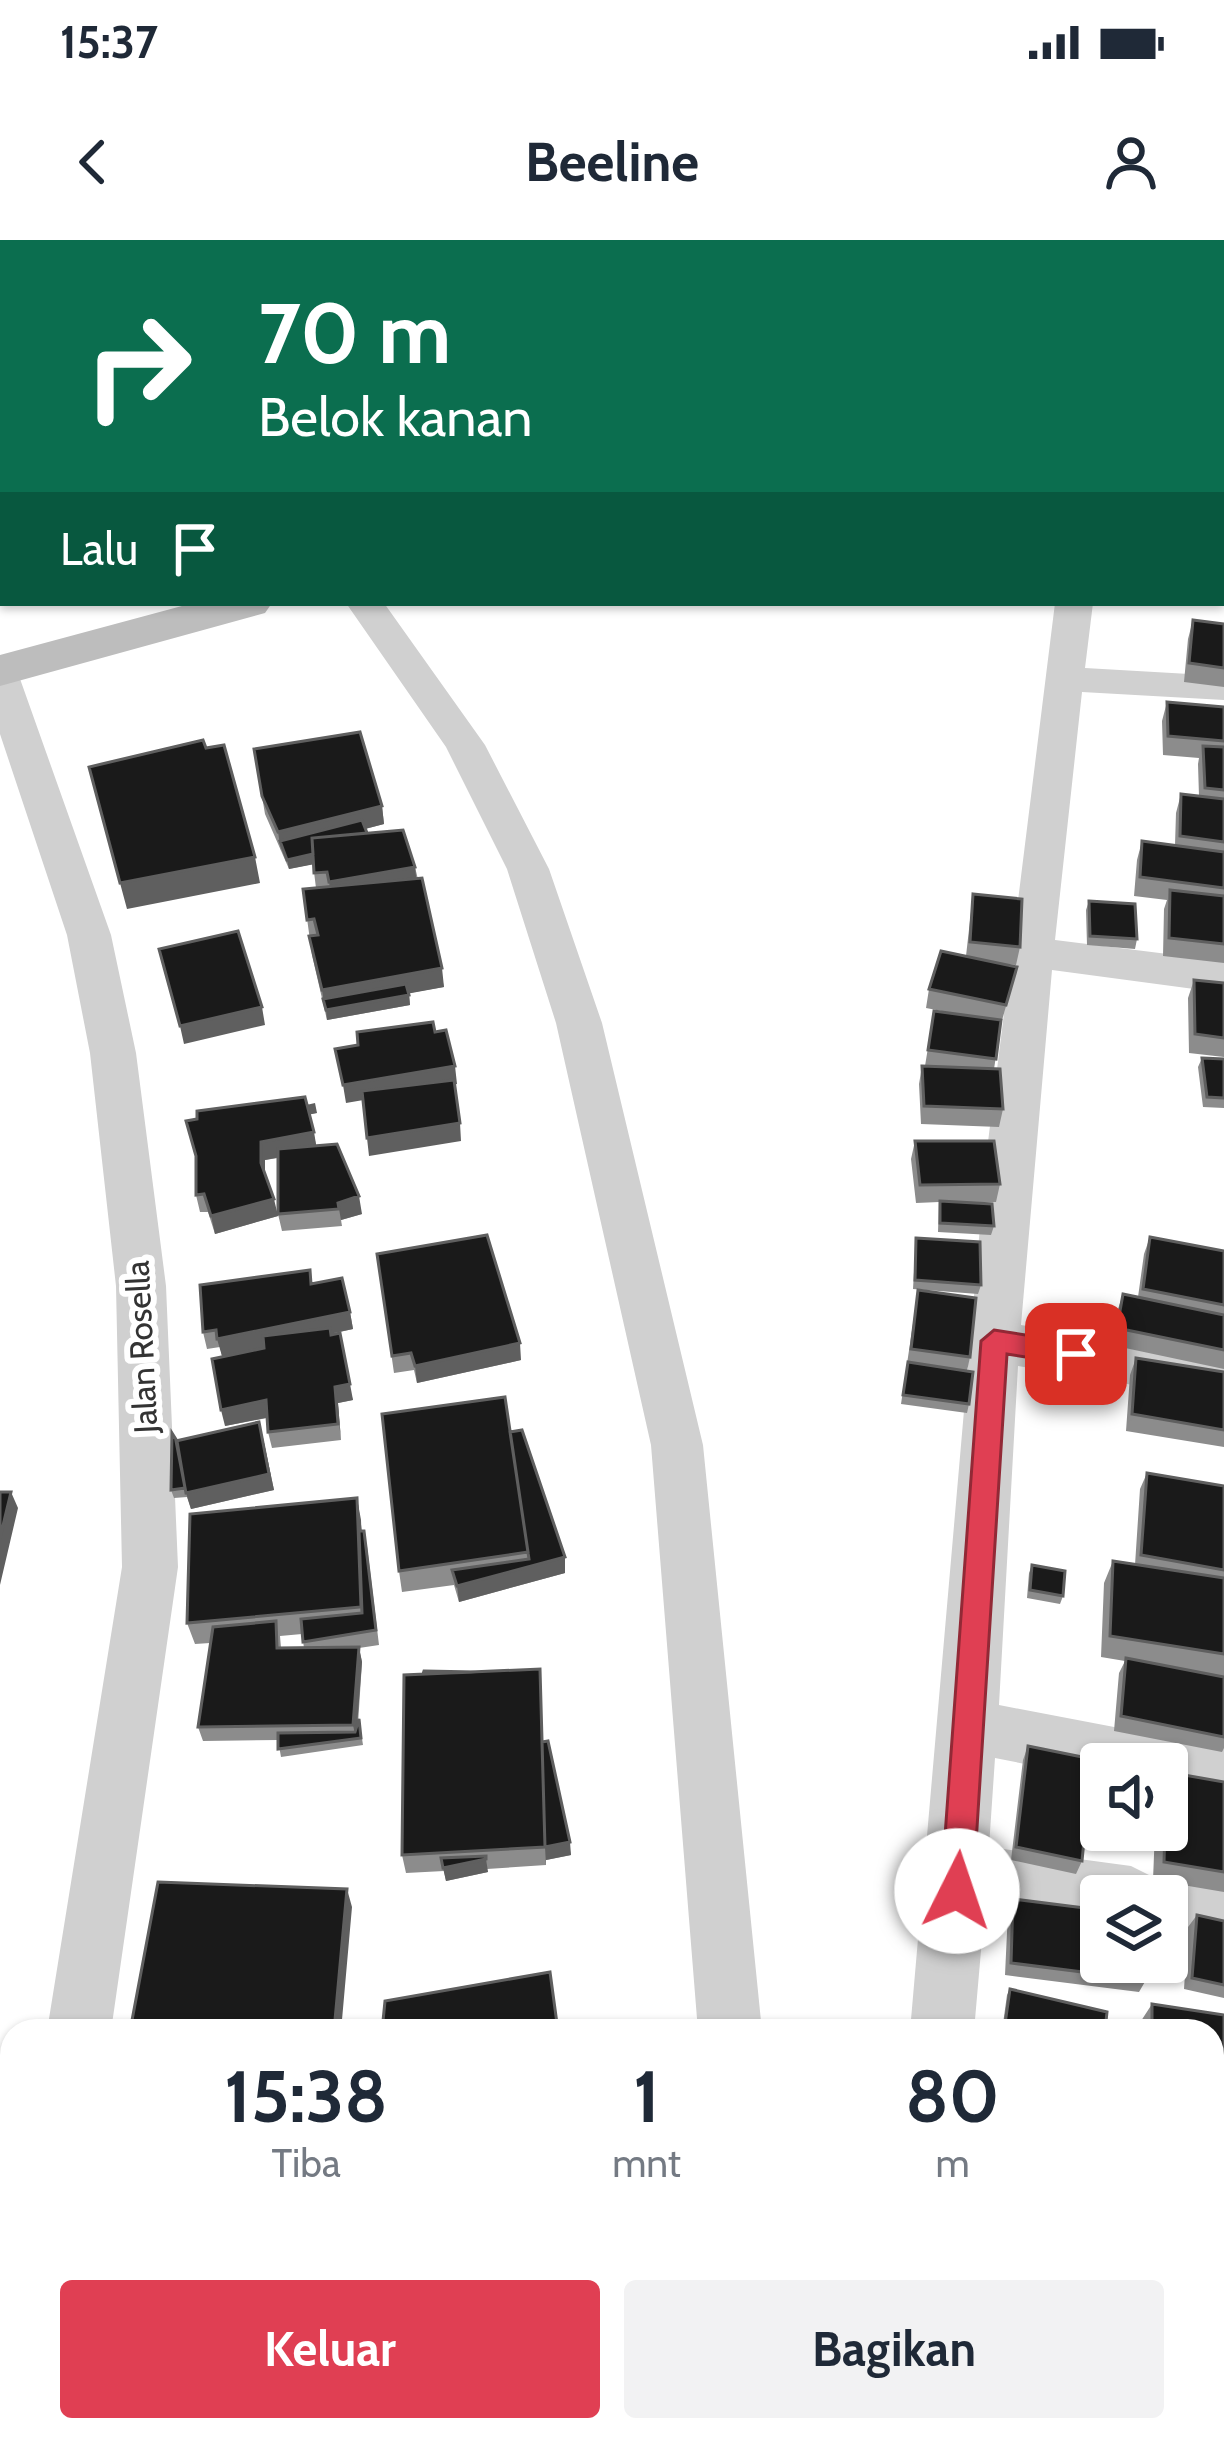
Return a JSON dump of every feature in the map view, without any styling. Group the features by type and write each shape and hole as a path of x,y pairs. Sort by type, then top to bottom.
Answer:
{"street":[{"path":"0,674 238,606"},
{"path":"367,606 465,745 528,869 579,1023 676,1445 729,2019"},
{"path":"943,2019 970,1726 994,1341 1031,952 1074,606"},
{"name":"Jalan Rosella","path":"0,674 89,934 113,1052 141,1286 151,1567 81,2019"},
{"path":"1064,680 1224,688"},
{"path":"1031,952 1224,977"},
{"path":"994,1341 1224,1379"},
{"path":"970,1726 1080,1747"},
{"path":"1188,1769 1224,1776"},
{"path":"958,1872 1080,1889"},
{"path":"1188,1904 1224,1910"}],"building":[{"path":"1193,620 1224,624 1224,668 1189,663"},
{"path":"1167,702 1224,707 1224,741 1168,736"},
{"path":"360,732 382,806 278,832 262,796 254,749"},
{"path":"203,740 206,748 224,745 255,857 120,883 89,767"},
{"path":"1203,746 1224,747 1224,790 1205,788"},
{"path":"1181,794 1224,799 1224,842 1180,836"},
{"path":"362,820 367,833 312,838 313,854 287,860 280,841"},
{"path":"403,830 415,867 329,882 327,872 314,873 312,838"},
{"path":"1142,841 1224,852 1224,888 1140,877"},
{"path":"422,878 442,968 322,990 309,936 318,935 314,919 307,920 303,889"},
{"path":"1170,890 1224,896 1224,944 1169,938"},
{"path":"973,894 1022,899 1020,947 970,942"},
{"path":"1089,901 1135,904 1137,939 1090,936"},
{"path":"238,931 262,1007 180,1026 159,949"},
{"path":"941,951 1017,967 1006,1005 929,989"},
{"path":"1194,980 1224,983 1224,1038 1195,1034"},
{"path":"406,984 409,995 326,1010 323,999"},
{"path":"934,1011 1001,1020 996,1059 928,1050"},
{"path":"433,1022 435,1032 446,1030 455,1066 343,1085 335,1049 358,1045 357,1032"},
{"path":"1202,1058 1224,1059 1224,1098 1207,1097"},
{"path":"922,1066 1000,1069 1003,1109 924,1106"},
{"path":"454,1080 460,1123 367,1138 362,1091"},
{"path":"305,1097 314,1132 261,1142 261,1163 274,1199 211,1216 204,1194 196,1195 196,1156 186,1121 197,1119 197,1111"},
{"path":"915,1141 994,1141 1000,1184 920,1185"},
{"path":"337,1144 359,1196 338,1203 339,1209 278,1214 278,1149"},
{"path":"940,1201 992,1204 994,1226 940,1223"},
{"path":"487,1235 520,1343 415,1366 411,1353 392,1356 377,1254"},
{"path":"1150,1237 1224,1251 1224,1305 1143,1289"},
{"path":"916,1238 980,1242 981,1285 915,1280"},
{"path":"310,1270 311,1284 342,1278 350,1312 217,1339 216,1330 203,1332 200,1285"},
{"path":"918,1290 976,1298 970,1357 911,1349"},
{"path":"1123,1294 1224,1315 1224,1350 1117,1328"},
{"path":"330,1328 331,1335 340,1333 350,1384 335,1387 338,1424 268,1432 266,1400 221,1410 212,1359 264,1348 263,1336"},
{"path":"1136,1358 1224,1372 1224,1430 1132,1414"},
{"path":"908,1362 973,1372 969,1404 903,1395"},
{"path":"505,1397 528,1552 399,1571 382,1414"},
{"path":"259,1422 269,1474 186,1493 176,1441"},
{"path":"522,1430 565,1557 457,1586 452,1570 529,1559 510,1432"},
{"path":"172,1433 185,1488 171,1490"},
{"path":"1147,1473 1224,1486 1224,1570 1141,1555"},
{"path":"0,1492 11,1492 0,1538"},
{"path":"357,1498 361,1607 187,1623 190,1514"},
{"path":"359,1531 364,1531 376,1630 303,1642 301,1619 362,1613"},
{"path":"1113,1561 1224,1578 1224,1654 1110,1636"},
{"path":"1032,1565 1065,1571 1063,1596 1030,1590"},
{"path":"276,1621 277,1648 359,1647 353,1725 198,1727 213,1627"},
{"path":"1126,1658 1224,1677 1224,1737 1121,1716"},
{"path":"540,1669 545,1847 402,1855 404,1675"},
{"path":"359,1719 361,1738 278,1749 278,1733 355,1732"},
{"path":"548,1741 570,1842 545,1847 542,1742"},
{"path":"1028,1746 1080,1757 1082,1861 1016,1847"},
{"path":"1188,1776 1224,1782 1224,1872 1164,1862 1164,1851 1188,1851"},
{"path":"486,1856 443,1868 441,1858"},
{"path":"158,1882 347,1889 335,2019 132,2019"},
{"path":"1013,1899 1080,1907 1080,1972 1011,1963"},
{"path":"1197,1915 1224,1921 1224,1985 1192,1978"},
{"path":"550,1972 556,2019 383,2019 385,2001"},
{"path":"1010,1989 1107,2012 1106,2019 1006,2019"},
{"path":"1152,2004 1224,2015 1224,2019 1152,2019"}],"route":[{"path":"957,1891 994,1341 1076,1354"}]}
